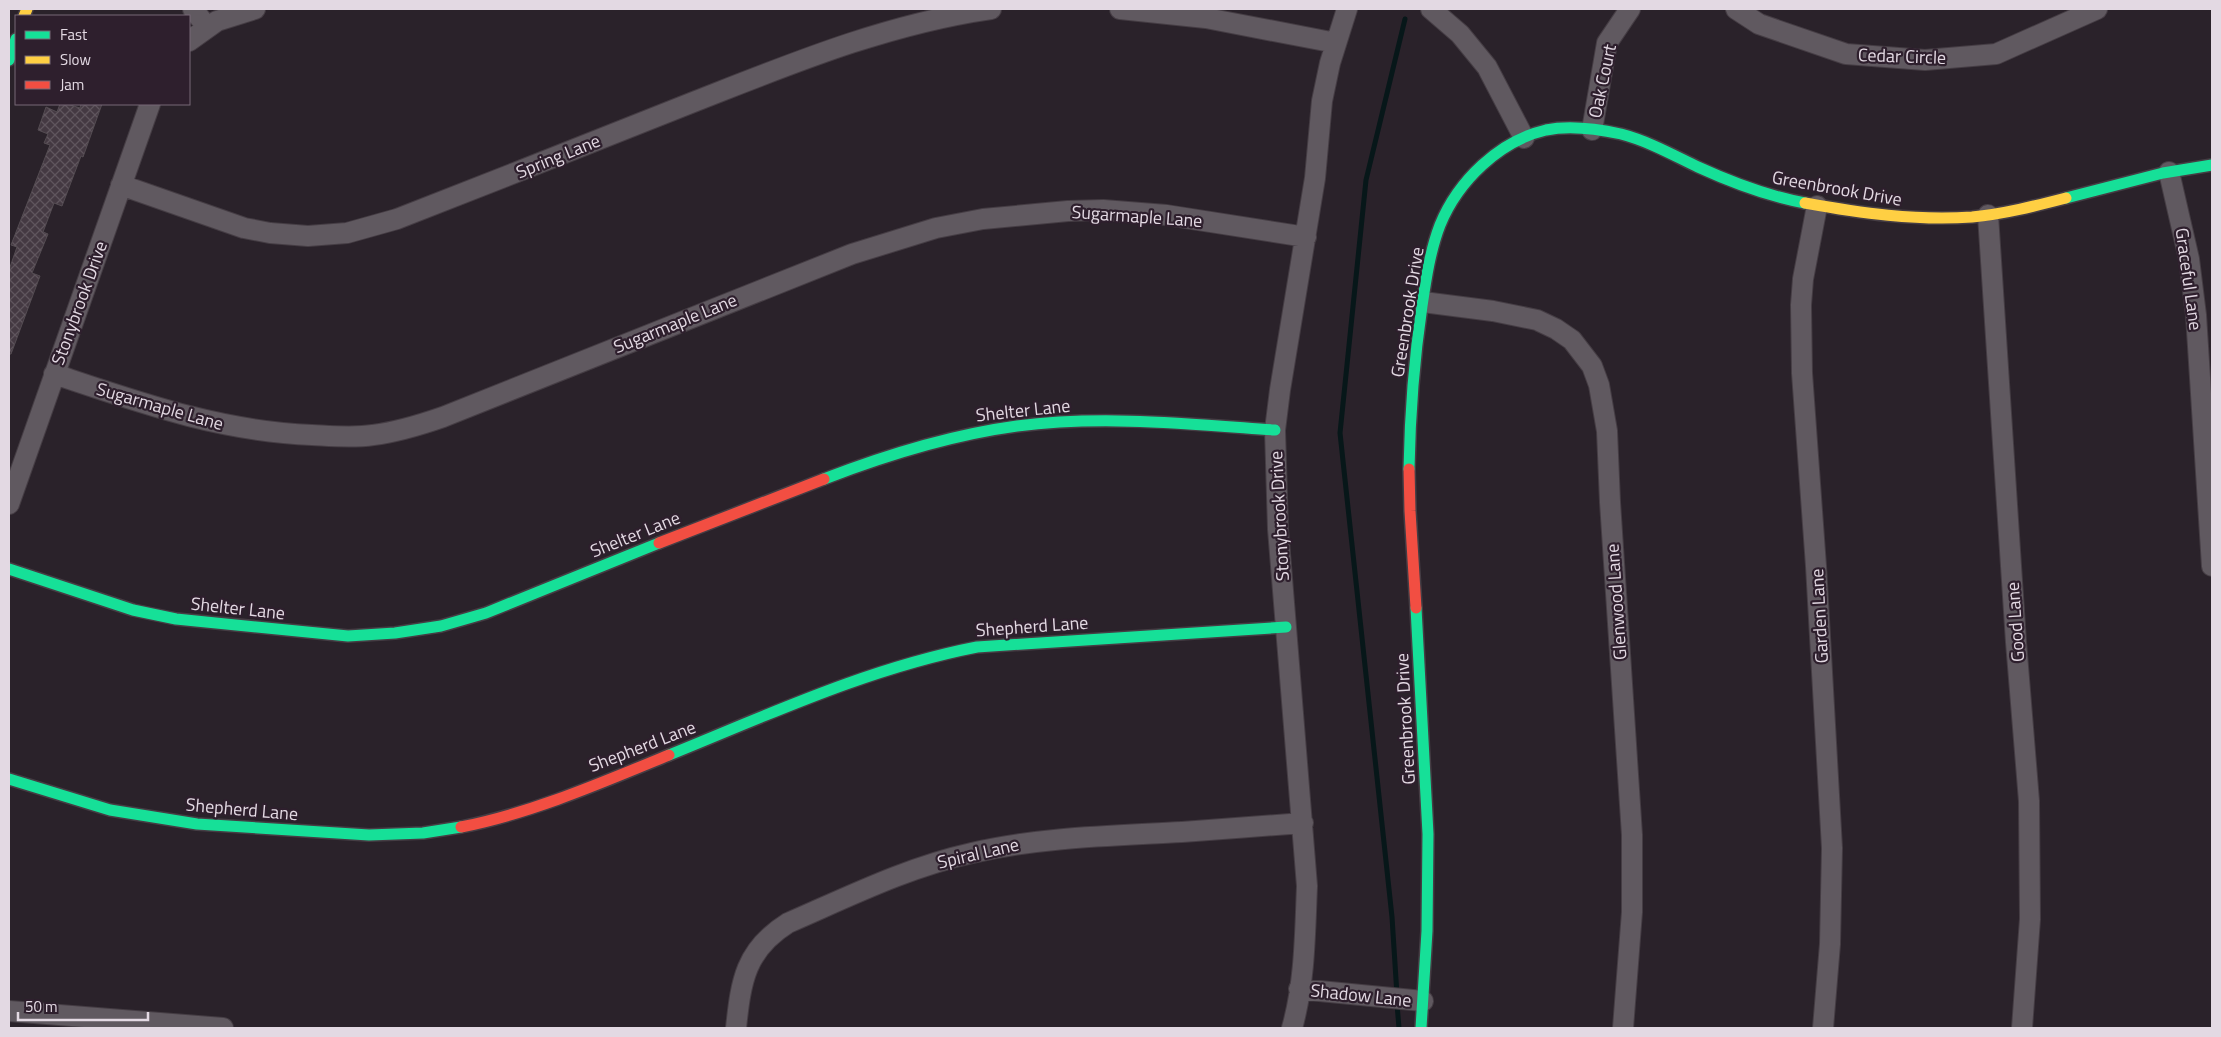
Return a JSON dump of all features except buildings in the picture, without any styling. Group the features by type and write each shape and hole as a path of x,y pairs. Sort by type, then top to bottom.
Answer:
{"street":[{"path":"193,9 207,27"},
{"path":"190,40 207,27 234,14 255,9"},
{"name":"Spring Lane","path":"121,185 244,228 270,233 308,236 347,233 397,220 820,52 910,24 951,14 991,9"},
{"path":"1120,9 1206,18 1336,43"},
{"name":"Stonybrook Drive","path":"1292,1028 1300,989 1307,886 1278,529 1275,430 1315,178 1322,100 1336,43 1347,9"},
{"path":"1431,9 1460,34 1487,67 1524,138"},
{"name":"Oak Court","path":"1592,130 1607,43 1630,9"},
{"name":"Cedar Circle","path":"1736,9 1759,24 1846,54 1925,60 1996,54 2097,9"},
{"path":"9,60 15,42"},
{"name":"Stonybrook Drive","path":"9,504 150,105"},
{"name":"Greenbrook Drive","path":"1421,1028 1427,954 1429,863 1426,772 1409,492 1410,437 1422,302 1439,229 1457,195 1473,175 1493,157 1524,138 1547,130 1560,128 1592,130 1624,134 1642,140 1755,190 1818,206 1912,218 1947,219 1988,215 2054,202 2169,172 2212,165"},
{"name":"Graceful Lane","path":"2169,172 2189,259 2196,315 2212,566"},
{"name":"Garden Lane","path":"1818,206 1803,279 1801,305 1802,373 1816,566 1832,848 1830,944 1823,1028"},
{"name":"Sugarmaple Lane","path":"54,374 161,410 215,424 288,434 346,437 371,436 408,429 443,417 852,254 936,228 993,218 1068,211 1103,210 1166,214 1306,237"},
{"name":"Good Lane","path":"1988,215 2016,642 2029,802 2030,919 2022,1028"},
{"name":"Glenwood Lane","path":"1422,302 1493,311 1538,320 1572,340 1592,366 1599,385 1607,431 1632,835 1632,912 1623,1028"},
{"name":"Shelter Lane","path":"9,569 133,610 176,619 301,633 348,636 395,634 441,626 486,612 782,495 928,443 1018,426 1064,422 1149,422 1275,430"},
{"name":"Shepherd Lane","path":"9,779 66,799 105,809 205,825 360,836 397,836 434,832 470,826 506,816 609,779 833,689 906,663 941,653 976,647 1286,627"},
{"name":"Spiral Lane","path":"736,1028 740,990 746,968 763,942 775,931 788,923 916,869 971,853 1064,837 1183,832 1303,823"},
{"name":"Shadow Lane","path":"1300,989 1423,1001"},
{"path":"9,1011 223,1028"}],"waterway":[{"path":"1397,995 1392,917 1340,433 1366,180 1405,19"},
{"path":"1397,1004 1399,1028"}],"traffic: fast":[{"path":"9,60 15,42"},
{"path":"1409,469 1411,407 1417,347 1425,286 1434,245 1440,225 1458,193 1482,165 1497,153 1529,135 1546,130 1584,128 1603,131 1641,140 1711,173 1750,188 1777,197 1805,203"},
{"path":"2066,198 2163,173 2212,165"},
{"path":"824,479 871,462 943,440 1017,426 1081,421 1114,421 1178,423 1275,430"},
{"path":"9,569 133,610 176,619 348,636 395,633 441,626 486,613 659,543"},
{"path":"1416,608 1428,834 1427,931 1421,1028"},
{"path":"669,755 782,708 859,680 937,656 977,647 1286,627"},
{"path":"9,779 110,810 197,824 369,835 423,833 461,827"}],"traffic: slow":[{"path":"24,15 27,9"},
{"path":"1805,203 1888,215 1951,218 1996,214 2066,198"}],"traffic: jam":[{"path":"1409,469 1416,608"},
{"path":"659,543 824,479"},
{"path":"461,827 514,814 592,786 669,755"}]}
